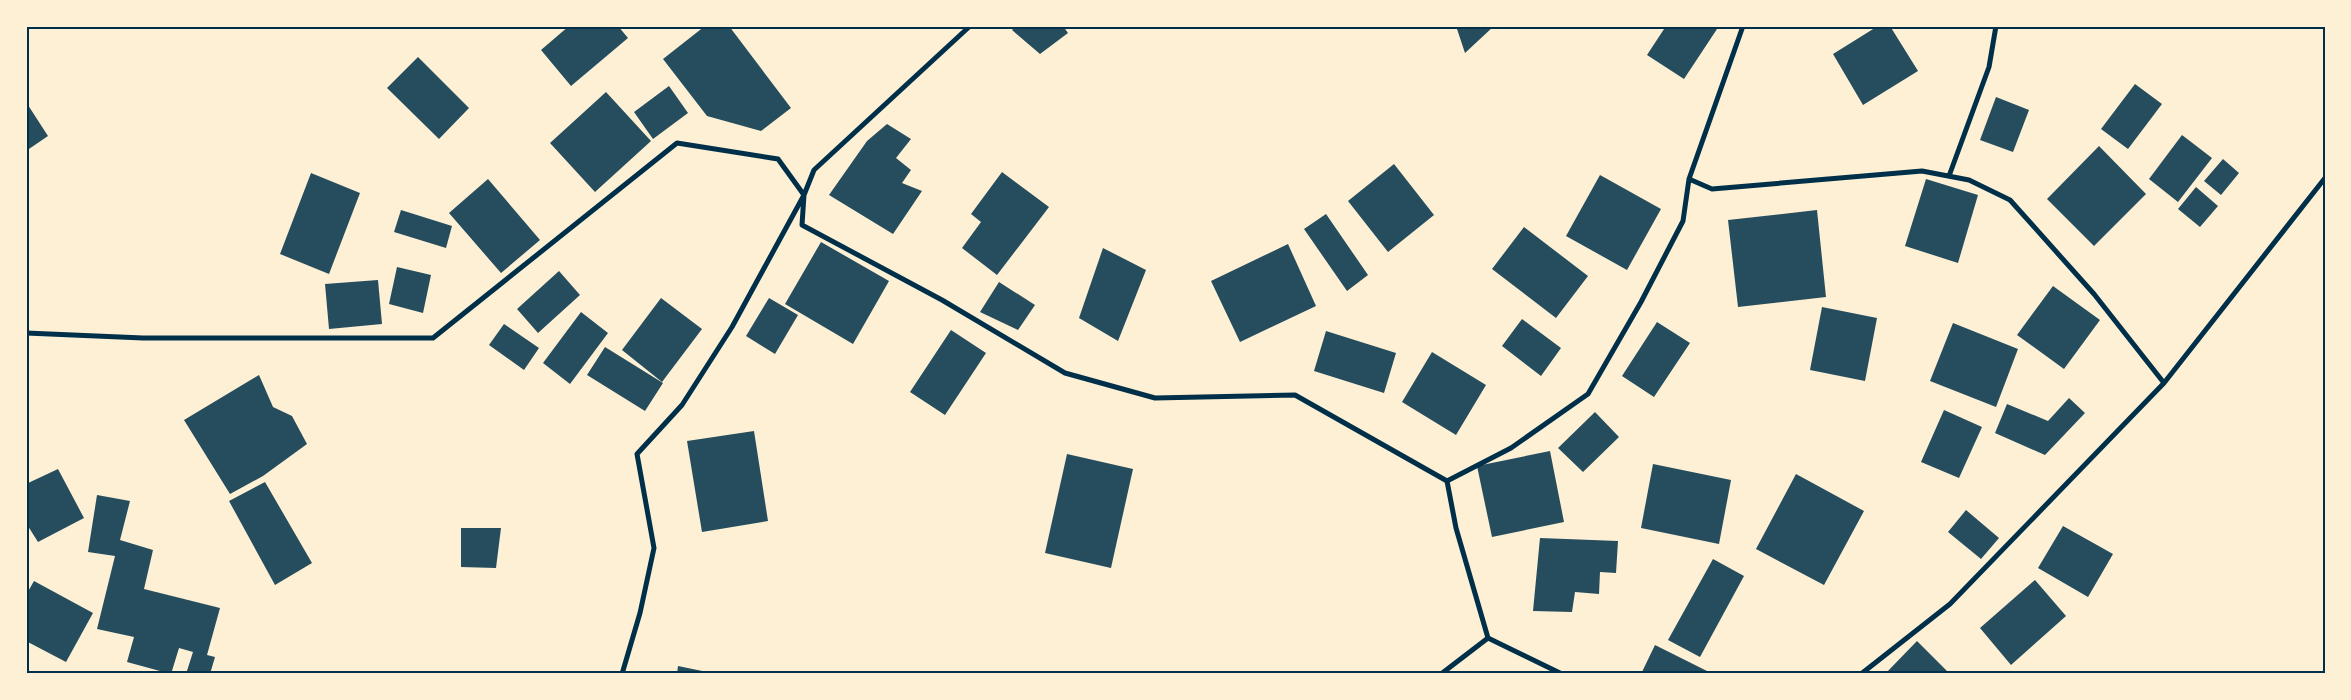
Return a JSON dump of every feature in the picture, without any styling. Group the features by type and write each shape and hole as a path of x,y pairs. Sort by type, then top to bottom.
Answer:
{"street":[{"path":"622,674 640,613 654,548 637,454 682,405 732,327 804,195 814,170 970,26"},
{"path":"1447,481 1511,448 1588,394 1641,302 1683,221 1689,179 1743,26"},
{"path":"1949,176 1988,67 1996,26"},
{"path":"26,333 143,338 433,338 677,143 778,158 804,195 802,225 942,300 1065,373 1155,398 1295,395 1447,481 1456,528 1488,638 1562,674"},
{"path":"1689,179 1712,189 1922,171 1968,180 2010,200 2094,294 2164,383"},
{"path":"1861,674 1950,604 2164,383 2325,178"},
{"path":"1441,674 1488,638"}],"building":[{"path":"569,26 618,26 628,38 571,86 541,50"},
{"path":"705,26 729,26 791,108 761,131 707,116 663,59"},
{"path":"1016,26 1063,26 1068,33 1040,54 1012,30"},
{"path":"1456,26 1494,26 1465,53"},
{"path":"1666,26 1719,26 1684,79 1647,55"},
{"path":"1878,26 1890,26 1918,71 1863,105 1833,54"},
{"path":"418,57 469,108 439,139 387,88"},
{"path":"2135,84 2162,104 2128,149 2101,129"},
{"path":"669,86 688,113 653,139 634,112"},
{"path":"606,92 651,141 595,192 550,143"},
{"path":"1996,97 2029,110 2013,152 1980,140"},
{"path":"26,102 48,136 26,151"},
{"path":"887,124 911,139 896,158 911,170 902,183 922,191 893,234 829,195 867,141"},
{"path":"2182,135 2212,158 2178,202 2149,179"},
{"path":"2099,146 2146,194 2094,246 2047,199"},
{"path":"2223,159 2239,173 2221,195 2204,181"},
{"path":"1394,164 1434,215 1388,252 1348,201"},
{"path":"1002,172 1049,207 997,275 962,248 981,222 971,214"},
{"path":"311,173 360,193 329,274 280,254"},
{"path":"1600,175 1661,209 1627,270 1566,236"},
{"path":"488,179 540,240 501,273 449,213"},
{"path":"1926,179 1978,195 1958,263 1905,246"},
{"path":"2196,187 2218,206 2200,227 2178,209"},
{"path":"401,210 452,226 446,248 394,232"},
{"path":"1817,210 1826,297 1738,307 1728,220"},
{"path":"1326,214 1368,275 1347,291 1304,229"},
{"path":"1524,227 1588,276 1556,318 1492,269"},
{"path":"821,242 889,281 853,344 785,304"},
{"path":"1288,244 1316,306 1240,342 1211,281"},
{"path":"1103,248 1146,270 1118,341 1079,318"},
{"path":"397,267 431,275 423,313 389,304"},
{"path":"559,271 580,295 538,333 517,309"},
{"path":"378,280 382,324 329,329 325,284"},
{"path":"999,282 1035,305 1018,330 980,312"},
{"path":"2053,286 2100,320 2064,369 2017,335"},
{"path":"661,298 702,329 662,382 622,350"},
{"path":"769,298 798,315 775,354 746,336"},
{"path":"1822,307 1877,318 1865,381 1810,370"},
{"path":"581,312 608,333 570,384 543,363"},
{"path":"1522,319 1561,348 1541,376 1502,346"},
{"path":"1657,322 1690,343 1654,397 1622,376"},
{"path":"1953,323 2018,349 1996,407 1930,381"},
{"path":"504,324 539,348 524,370 489,345"},
{"path":"951,330 986,353 945,415 910,392"},
{"path":"1326,331 1396,353 1384,393 1314,371"},
{"path":"605,347 663,383 645,411 587,375"},
{"path":"1432,352 1486,385 1456,435 1402,402"},
{"path":"259,375 273,407 292,416 307,444 263,476 230,494 184,420"},
{"path":"2069,398 2085,413 2045,455 1995,433 2007,404 2048,421"},
{"path":"1944,410 1982,427 1959,478 1921,462"},
{"path":"1595,412 1619,437 1583,472 1558,448"},
{"path":"754,431 768,521 702,532 687,441"},
{"path":"1550,451 1564,522 1492,537 1477,466"},
{"path":"1067,454 1133,469 1111,568 1045,553"},
{"path":"1653,464 1731,480 1719,544 1641,528"},
{"path":"58,469 84,518 38,542 26,523 26,484"},
{"path":"1796,474 1864,511 1824,585 1756,549"},
{"path":"265,482 312,563 275,585 229,501"},
{"path":"97,495 130,501 120,540 153,550 144,589 220,608 207,655 215,657 210,674 186,674 193,652 179,648 171,674 127,662 134,637 97,629 115,556 88,552"},
{"path":"1966,510 1999,538 1981,559 1948,532"},
{"path":"2063,526 2113,554 2088,597 2038,568"},
{"path":"461,528 501,528 496,568 461,567"},
{"path":"1540,538 1618,541 1616,573 1600,572 1599,594 1575,592 1572,612 1533,611"},
{"path":"1713,559 1744,576 1700,657 1668,640"},
{"path":"2035,580 2066,616 2011,665 1980,628"},
{"path":"34,581 93,613 66,662 26,641 26,595"},
{"path":"1917,641 1950,674 1885,674"},
{"path":"1655,645 1713,674 1641,674"},
{"path":"678,666 712,673 712,674 677,674"}]}
